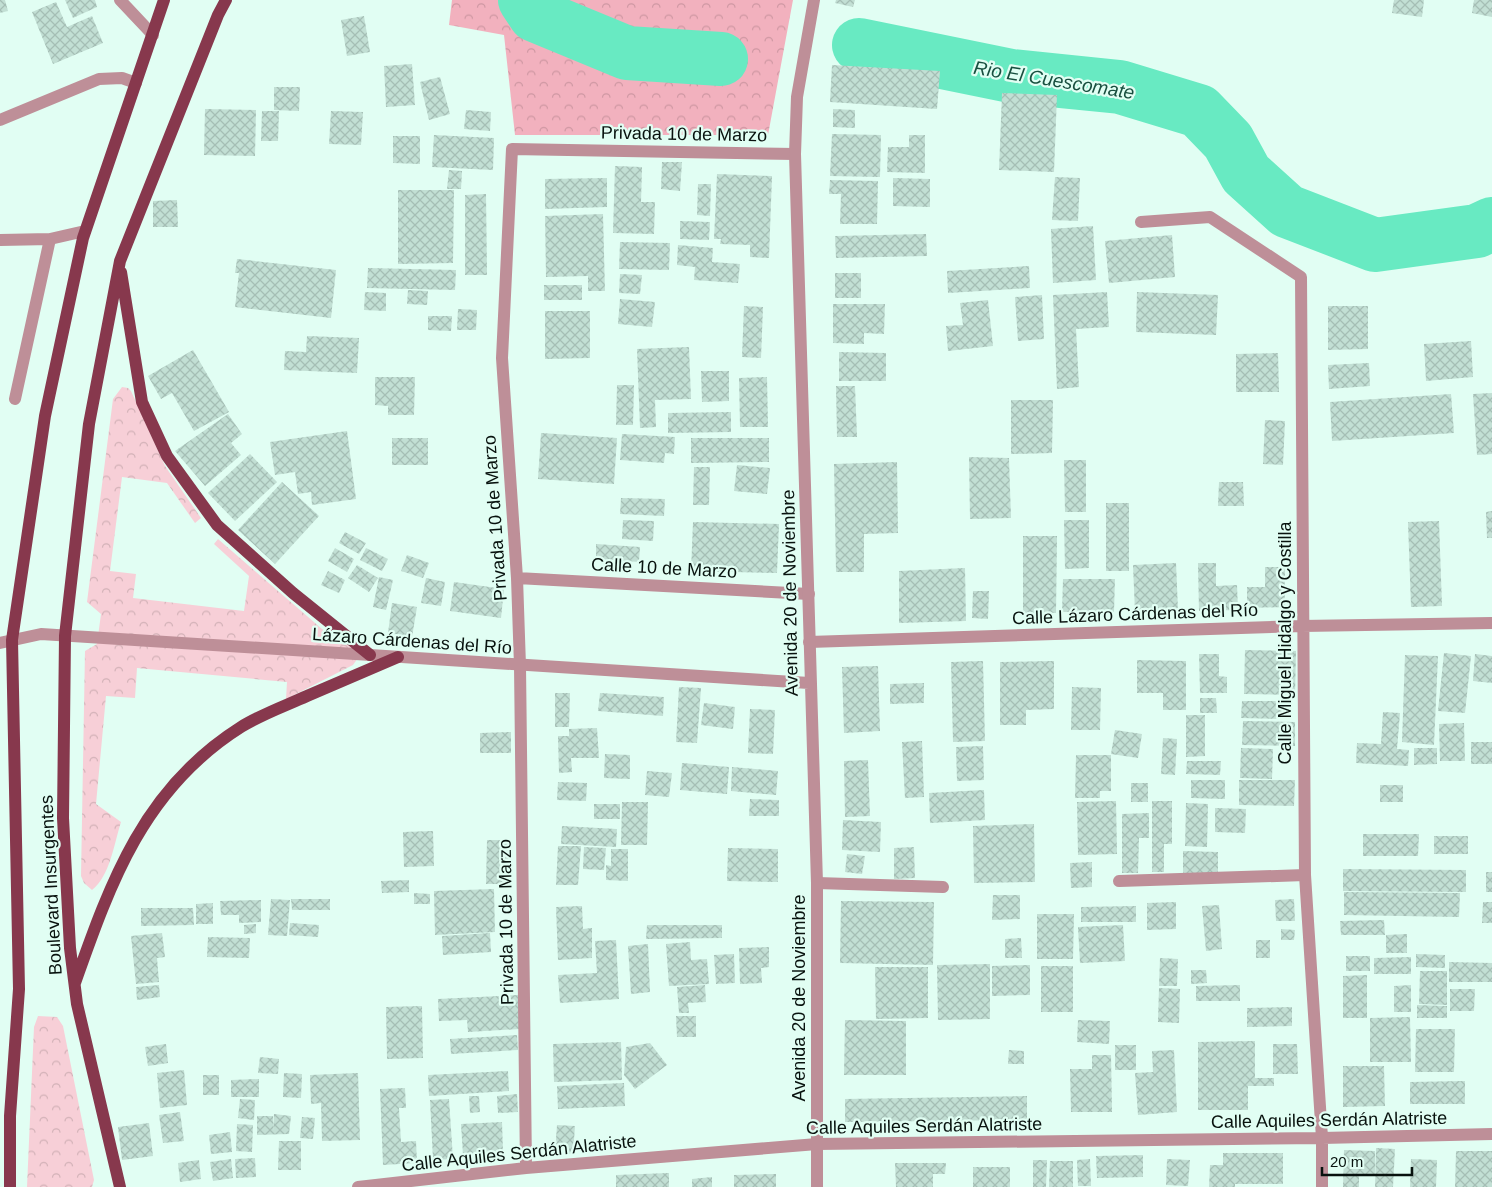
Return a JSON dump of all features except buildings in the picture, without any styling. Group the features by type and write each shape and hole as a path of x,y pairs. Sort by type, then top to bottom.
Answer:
{"main road":[{"name":"Boulevard Insurgentes","path":"10,1187 10,1116 19,989 6,641 45,416 85,231 164,0"},
{"name":"Boulevard Insurgentes","path":"120,1187 74,986 67,914 63,818 65,636 89,424 120,261 218,15 226,0"},
{"path":"120,261 142,402 167,456 218,525 293,593 370,655"},
{"path":"74,986 102,908 124,857 150,814 187,771 222,741 259,717 398,657"}],"street":[{"path":"120,0 153,35"},
{"name":"Avenida 20 de Noviembre","path":"814,0 797,98 795,154 816,883 817,1187"},
{"path":"0,120 99,79 122,78 136,83"},
{"name":"Privada 10 de Marzo","path":"526,1168 520,666 517,578 502,358 512,150 795,154"},
{"name":"Calle Miguel Hidalgo y Costilla","path":"1141,222 1210,217 1301,276 1305,875 1322,1138 1322,1187"},
{"path":"0,240 50,238 85,231"},
{"path":"16,399 50,238"},
{"name":"Calle 10 de Marzo","path":"517,578 809,594"},
{"name":"Calle Lázaro Cárdenas del Río","path":"809,642 1302,626 1492,623"},
{"name":"Lázaro Cárdenas del Río","path":"6,641 42,634 809,683"},
{"path":"1119,881 1305,875"},
{"path":"816,883 943,887"},
{"name":"Calle Aquiles Serdán Alatriste","path":"358,1187 526,1168 817,1144 1492,1134"}],"green space":[{"path":"452,0 793,0 768,135 515,135 504,35 449,25"},
{"path":"122,387 128,388 131,391 165,466 201,518 195,523 167,483 122,477 110,571 136,574 133,598 244,611 249,576 214,544 218,539 322,629 339,638 360,655 353,665 286,699 287,682 137,668 135,698 106,696 96,804 121,822 107,868 103,877 92,890 84,883 81,876 85,651 97,644 101,614 87,602 113,399"},
{"path":"38,1016 57,1017 63,1026 94,1180 92,1187 27,1187 34,1027"}],"waterway":[{"name":"Rio El Cuescomate","path":"525,0 535,15 627,53 721,59"},
{"name":"Rio El Cuescomate","path":"859,45 1011,76 1120,87 1199,111 1228,141 1246,174 1287,211 1375,245 1477,231 1492,224"}]}
